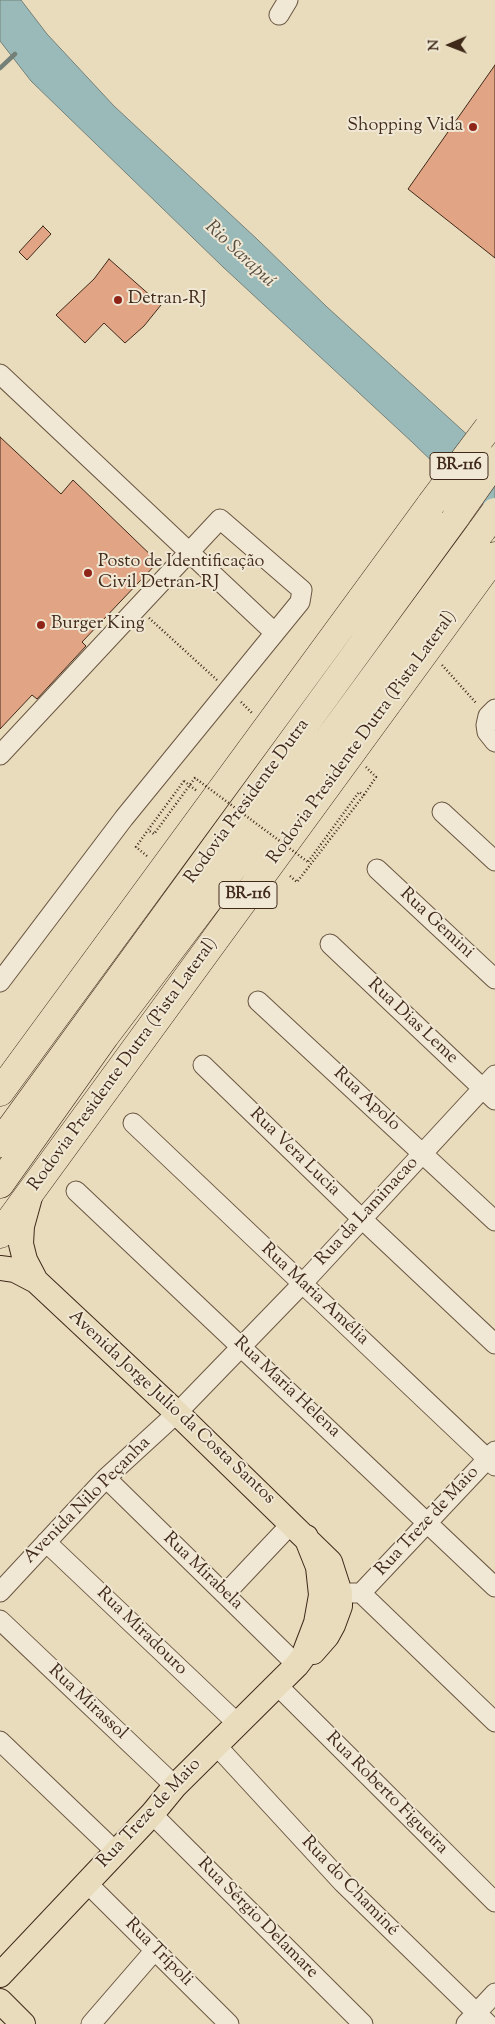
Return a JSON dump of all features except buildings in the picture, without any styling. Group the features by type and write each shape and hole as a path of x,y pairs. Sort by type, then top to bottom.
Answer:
{"highway":[{"name":"BR-116","path":"0,1092 9,1074 491,423"},
{"name":"Rodovia Presidente Dutra","path":"0,1143 495,461"},
{"name":"Rodovia Presidente Dutra","path":"0,1184 105,1036 281,804 489,521"},
{"name":"Rodovia Presidente Dutra (Pista Lateral)","path":"0,1234 495,556"}],"main road":[{"path":"33,1188 22,1226 21,1244 25,1260 36,1280"},
{"path":"0,1268 15,1270 36,1280"},
{"name":"Avenida Jorge Julio da Costa Santos","path":"36,1280 299,1530"},
{"name":"Rua Treze de Maio","path":"1,1972 152,1814 175,1786 215,1744 300,1661 317,1648 333,1625 340,1606 350,1593 330,1562 299,1530"},
{"name":"Rua Treze de Maio","path":"299,1530 318,1566 321,1595 316,1623 300,1661"},
{"path":"0,2001 23,2024"}],"street":[{"path":"0,374 275,633"},
{"path":"0,755 220,520 302,590 300,602 124,818 0,982"},
{"path":"491,712 486,724 487,732 495,742"},
{"path":"442,812 495,861"},
{"name":"Rua Gemini","path":"377,869 495,980"},
{"name":"Rua Dias Leme","path":"330,944 491,1088"},
{"name":"Rua Apolo","path":"258,1001 495,1221"},
{"name":"Rua Vera Lucia","path":"203,1065 362,1220 495,1344"},
{"name":"Rua da Laminacao","path":"177,1412 302,1284 422,1153 491,1088"},
{"name":"Rua Maria Amélia","path":"133,1123 302,1284 492,1458"},
{"name":"Rua Maria Helena","path":"76,1191 429,1522 495,1587"},
{"name":"Avenida Nilo Peçanha","path":"0,1592 106,1478 177,1412"},
{"name":"Rua Treze de Maio","path":"350,1593 429,1522 492,1458"},
{"name":"Rua Mirabela","path":"106,1478 225,1594 300,1661"},
{"path":"225,1594 299,1530"},
{"name":"Rua Miradouro","path":"46,1542 237,1723"},
{"path":"350,1593 495,1722"},
{"name":"Rua Mirassol","path":"0,1620 175,1786"},
{"name":"Rua Roberto Figueira","path":"277,1685 495,1902"},
{"path":"0,1741 115,1851"},
{"name":"Rua do Chaminé","path":"215,1744 343,1884 477,2020"},
{"name":"Rua Sérgio Delamare","path":"152,1814 363,2024"},
{"name":"Rua Trípoli","path":"86,1882 155,1950 218,2020"},
{"path":"91,2024 155,1950"},
{"path":"477,2020 495,1993"}],"path":[{"path":"138,608 255,715"},
{"path":"441,664 491,712"},
{"path":"290,876 298,882 376,777"},
{"path":"148,830 154,834 194,778 308,862 359,792 364,795"},
{"path":"150,858 136,847 148,830 184,781 198,792"}],"water":[{"name":"Rio Sarapuí","path":"0,0 21,0 47,34 114,106 327,307 495,460 495,522 412,442 223,267 31,81 0,41"}],"waterway":[{"path":"0,68 15,54"}],"place":[{"name":"Shopping Vida","path":"473,127"},
{"name":"Detran-RJ","path":"118,300"},
{"name":"Posto de Identificação Civil Detran-RJ","path":"88,573"},
{"name":"Burger King","path":"41,625"}]}
